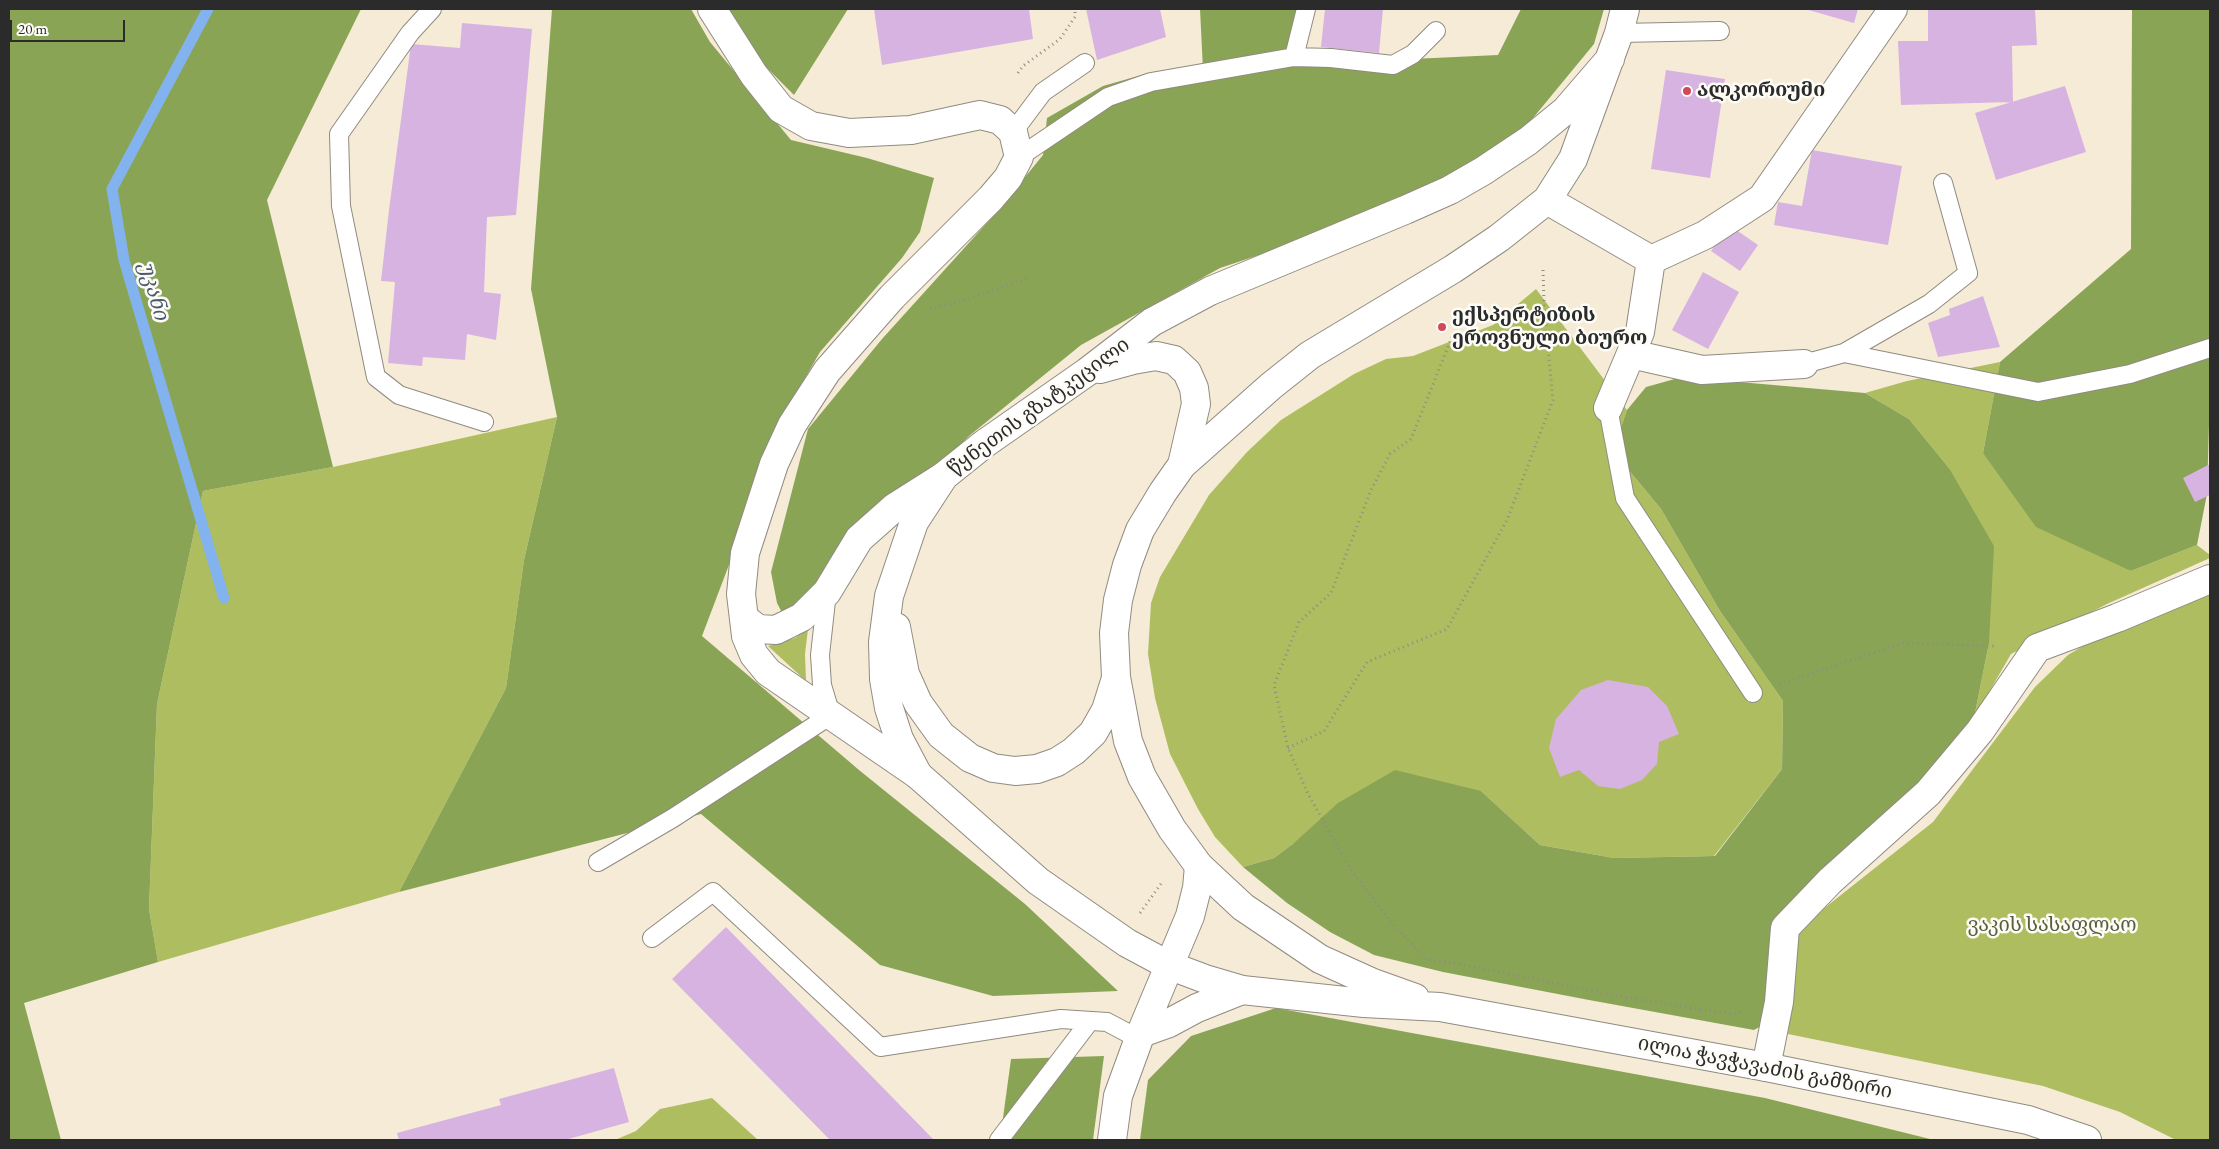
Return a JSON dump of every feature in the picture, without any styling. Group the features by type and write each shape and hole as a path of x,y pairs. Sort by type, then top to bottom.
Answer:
{"main road":[{"path":"712,9 749,67 781,109 811,126 849,133 911,130 980,115 1000,120 1016,144 1008,178 991,198 892,297 826,371 792,425 774,464 745,553 741,594 746,636 754,655 768,672 918,775"},
{"path":"1651,260 1705,235 1762,198 1893,9"},
{"name":"წყნეთის გზატკეცილი","path":"1440,1007 1373,982 1320,959 1243,907 1199,866 1172,828 1142,777 1128,741 1116,677 1114,633 1118,600 1126,565 1140,530 1182,465 1271,386 1310,355 1453,269 1499,238 1547,200 1573,159 1622,21"},
{"name":"წყნეთის გზატკეცილი","path":"1440,1007 1364,1003 1242,990 1208,980 1168,965 1127,943 1038,881 918,775 899,739 889,708 884,679 883,642 889,596 914,522 944,476 984,444 1087,372 1152,322 1210,291 1405,210 1450,190 1483,171 1528,141 1566,110 1610,59"},
{"path":"1547,200 1651,260"},
{"path":"1608,408 1640,332 1651,260"},
{"path":"1631,354 1702,370 1804,364"},
{"path":"1087,372 1156,356 1174,360 1187,372 1194,388 1196,404 1182,465"},
{"path":"744,618 758,630 776,630 802,617 827,592 859,539 895,507 944,476"},
{"path":"1766,1067 1779,1002 1786,928 1830,881 1928,794 1980,732 2037,648 2210,579"},
{"path":"889,596 905,674 918,703 941,734 970,758 993,768 1016,771 1037,769 1057,762 1074,750 1093,733 1106,710 1116,677"},
{"path":"1112,1140 1118,1096 1168,965 1190,916 1197,888 1199,866"},
{"path":"1140,1036 1197,1008 1242,990"},
{"name":"ილია ჭავჭავაძის გამზირი","path":"1440,1007 1766,1067 2028,1120 2088,1140"}],"lane":[{"path":"432,9 410,33 339,134 340,206 376,376 399,395 484,422"},
{"path":"1294,57 1306,9"},
{"path":"1622,21 1720,32"},
{"path":"1016,144 1108,97 1151,82 1294,57 1331,58 1393,65 1413,54 1436,31"},
{"path":"1016,144 1043,92 1085,63"},
{"path":"1804,364 1844,353 1929,304 1968,272 1943,183"},
{"path":"1844,353 2038,392 2130,374 2210,348"},
{"path":"1608,408 1625,498 1753,693"},
{"path":"598,862 673,818 830,716 822,685 820,654 827,592"},
{"path":"652,938 713,892 880,1047 1061,1019 1106,1022 1140,1036"},
{"path":"999,1140 1090,1021"}],"path":[{"path":"1014,79 1023,66 1060,39 1075,17 1075,9"},
{"path":"1288,748 1324,731 1366,662 1447,629 1507,520 1553,400 1544,304 1544,269"},
{"path":"892,297 920,311 962,301 1027,278"},
{"path":"1452,337 1410,439 1390,454 1372,490 1331,593 1299,622 1274,685 1288,748 1308,794 1353,873 1397,929 1426,959 1465,965 1622,997 1734,1014 1779,1002"},
{"path":"1753,693 1903,643 2037,648"},
{"path":"1138,915 1164,880"}],"green space":[{"path":"9,9 361,9 267,200 333,467 203,491 157,704 149,909 158,962 24,1003 61,1140 9,1140"},
{"path":"552,9 691,9 710,42 791,140 867,158 934,178 920,232 902,258 820,352 790,404 702,636 859,770 1025,904 1118,991 993,996 880,965 701,814 399,892 506,688 524,560 557,417 531,289"},
{"path":"726,9 848,9 794,95 753,54"},
{"path":"1200,9 1300,9 1305,64 1498,55 1521,9 1604,9 1594,44 1519,135 1403,207 1220,268 1081,345 969,436 873,532 790,628 777,603 771,572 808,429 882,339 995,214 1043,155 1047,118 1103,86 1152,72 1203,70"},
{"path":"2132,9 2210,9 2210,390 2207,494 2197,545 2131,571 2036,527 1983,453 2000,362 2131,249"},
{"path":"1536,289 1627,410 1619,433 1622,462 1661,509 1720,611 1783,701 1782,769 1714,856 1614,858 1540,845 1481,791 1294,843 1274,858 1243,867 1215,837 1198,809 1170,754 1155,698 1148,654 1151,603 1160,577 1209,495 1247,452 1281,420 1354,374 1386,359 1413,356 1493,325"},
{"path":"2000,362 1983,453 2131,571 2197,545 2210,555 2210,558 2107,604 2011,654 1974,718 1989,643 1949,468 1909,419 1865,393 1907,381"},
{"path":"1682,377 1865,393 1909,419 1949,468 1994,546 1989,643 1974,718 1924,782 1781,923 1761,1026 1754,1030 1589,1000 1443,972 1374,955 1330,932 1287,903 1243,867 1274,858 1294,843 1338,803 1395,770 1481,791 1540,845 1614,858 1715,856 1782,769 1783,701 1720,611 1661,509 1622,462 1619,433 1627,410 1646,387"},
{"path":"557,417 524,560 506,688 399,892 158,962 149,909 157,704 203,491 333,467"},
{"name":"ვაკის სასაფლაო","path":"2210,592 2210,1140 2176,1140 2120,1112 2043,1086 1788,1034 1798,929 1933,822 2035,687 2068,655 2095,639"},
{"path":"808,629 805,654 806,681 768,646 795,638"},
{"path":"1276,1008 1765,1098 1934,1140 1140,1140 1148,1080 1191,1036"},
{"path":"1104,1056 1093,1140 1000,1140 1011,1059"},
{"path":"712,1098 758,1140 615,1140 636,1131 660,1109"}],"building":[{"path":"874,9 1029,9 1033,39 882,65"},
{"path":"1086,9 1160,9 1166,37 1097,60"},
{"path":"1325,9 1383,9 1379,53 1321,47"},
{"path":"1805,9 1858,9 1854,23"},
{"path":"1928,9 2035,9 2037,45 2012,46 2013,102 1901,105 1898,41 1928,41"},
{"path":"462,23 532,29 516,215 487,217 484,292 501,294 496,340 467,334 465,360 423,357 422,366 388,363 395,282 381,281 411,44 460,48"},
{"path":"1666,70 1725,79 1710,178 1651,169"},
{"path":"2065,86 2086,152 1996,180 1975,113"},
{"path":"1812,150 1902,166 1888,245 1774,225 1778,202 1802,206"},
{"path":"1729,225 1758,245 1740,271 1711,251"},
{"path":"1703,272 1739,292 1708,349 1672,330"},
{"path":"1983,296 2000,347 1938,357 1928,323 1950,315 1949,309"},
{"path":"2210,464 2210,495 2195,502 2183,478"},
{"path":"1608,680 1648,687 1667,706 1679,734 1659,742 1657,764 1642,780 1620,789 1598,786 1579,770 1560,777 1549,748 1556,719 1581,690"},
{"path":"726,927 934,1140 830,1140 672,979"},
{"path":"614,1068 629,1122 565,1140 399,1140 397,1133 501,1105 499,1099"}],"waterway":[{"name":"უკანი","path":"208,9 112,189 124,260 224,598"}],"place":[{"name":"ალკორიუმი","path":"1687,91"},
{"name":"ექსპერტიზის ეროვნული ბიურო","path":"1442,327"}]}
